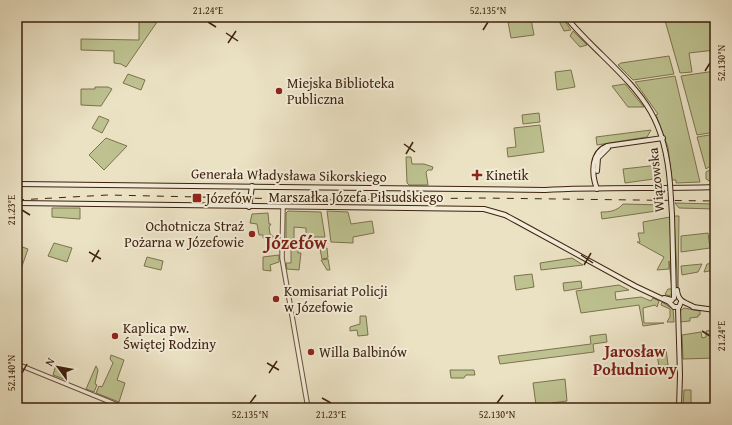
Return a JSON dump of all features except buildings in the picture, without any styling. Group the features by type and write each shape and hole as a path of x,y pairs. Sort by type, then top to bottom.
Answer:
{"main road":[{"name":"Wiązowska","path":"566,17 641,95 653,113 663,138 668,163 672,215 680,375 679,408"},
{"path":"597,188 594,166 595,159 600,149 663,138"},
{"name":"Generała Władysława Sikorskiego","path":"17,184 561,189 619,189 670,186 704,188 707,190 715,188"},
{"path":"250,207 252,186"},
{"name":"Marszałka Józefa Piłsudskiego","path":"17,203 487,210 518,222 650,294 676,303 715,310"}],"street":[{"path":"283,207 282,258 308,408"},
{"path":"17,364 125,408"}],"green space":[{"path":"530,17 548,17 531,19 534,35 511,38 508,22 530,19"},
{"path":"557,17 562,17 571,30 564,31"},
{"path":"664,17 715,17 715,50 689,53 692,72 680,73"},
{"path":"139,21 157,22 126,67 121,64 114,63 114,51 81,50 81,39 139,40"},
{"path":"573,31 587,45 580,47 570,36"},
{"path":"669,56 674,74 633,80 618,65 621,63"},
{"path":"571,70 575,87 557,90 555,72"},
{"path":"715,71 715,132 697,135 681,76"},
{"path":"128,74 145,80 141,90 123,83"},
{"path":"675,76 700,182 676,183 676,180 672,180 668,147 656,115 658,114 635,82"},
{"path":"625,84 644,107 628,107 612,86"},
{"path":"95,87 108,87 112,89 101,106 81,105 81,89 95,89"},
{"path":"539,113 540,122 523,124 522,115"},
{"path":"99,116 109,120 102,133 92,128"},
{"path":"540,125 544,152 508,157 507,148 516,147 514,128"},
{"path":"651,130 647,137 597,145 596,137"},
{"path":"715,134 715,163 706,169 697,137"},
{"path":"106,138 127,146 104,170 89,155"},
{"path":"406,157 411,157 412,164 424,164 433,167 432,170 428,170 426,172 428,185 409,185 407,183"},
{"path":"659,165 661,178 625,183 623,169"},
{"path":"715,167 715,182 711,182 706,179 706,172"},
{"path":"675,203 715,204 715,209 679,208"},
{"path":"623,204 663,205 663,210 602,219 601,212 613,211"},
{"path":"52,208 80,208 80,219 52,217"},
{"path":"288,211 321,212 325,237 313,237 313,235 306,235 306,228 294,227 294,243 286,243 286,213"},
{"path":"327,211 348,212 351,224 372,221 374,233 353,237 353,243 331,242"},
{"path":"268,213 269,224 271,224 269,227 270,234 274,237 276,242 273,245 269,241 273,237 263,238 263,235 259,235 257,224 250,223 252,214"},
{"path":"674,216 679,216 678,293"},
{"path":"670,217 672,287 669,261 669,269 657,270 664,257 637,242 640,242 638,233 644,233 643,222"},
{"path":"708,233 710,248 681,252 681,236"},
{"path":"54,243 72,248 67,262 48,256"},
{"path":"17,245 28,249 21,269 17,267"},
{"path":"291,247 298,247 298,253 301,253 299,270 287,269 286,263 291,263"},
{"path":"327,248 328,258 322,259 320,249"},
{"path":"279,255 279,262 270,265 271,271 263,270 263,257"},
{"path":"147,257 163,261 161,270 144,266"},
{"path":"572,258 583,265 541,270 540,263"},
{"path":"328,259 330,270 327,270 321,260"},
{"path":"715,263 715,270 704,272 707,264"},
{"path":"702,264 698,272 682,275 681,266"},
{"path":"532,274 534,287 516,290 514,276"},
{"path":"581,281 582,288 564,291 563,283"},
{"path":"619,285 629,290 615,292 616,300 641,297 651,301 653,298 659,301 657,307 655,305 643,308 644,323 664,323 643,326 639,305 581,313 576,291"},
{"path":"668,289 672,289 672,294 669,296 665,294"},
{"path":"662,302 673,309 674,322 667,322 670,317 670,309 661,305"},
{"path":"684,308 700,311 700,315 698,315 698,317 690,318 690,321 680,322 680,311"},
{"path":"360,316 366,316 368,335 358,336 357,330 350,331 350,327 360,324"},
{"path":"715,330 715,358 683,359 682,335 701,332 702,338 706,337 706,331"},
{"path":"606,334 607,342 593,344 594,352 500,364 498,356 591,344 590,336"},
{"path":"666,349 668,365 659,366 656,350"},
{"path":"111,355 124,360 117,380 125,383 119,402 96,393 99,386 102,387 113,363 110,359"},
{"path":"56,365 63,368 61,375 65,376 64,379 53,375"},
{"path":"96,366 98,370 95,384 97,385 94,392 86,389"},
{"path":"450,370 474,370 475,375 466,375 464,378 451,378"},
{"path":"565,379 567,401 552,403 553,408 531,408 531,406 536,405 533,383"},
{"path":"684,390 691,390 691,408 683,408"}],"railway":[{"path":"17,200 108,195 334,200 479,198 715,201"}],"place":[{"name":"Miejska Biblioteka Publiczna","path":"279,91"},
{"name":"Kinetik","path":"477,175"},
{"name":"Józefów","path":"197,198"},
{"name":"Ochotnicza Straż Pożarna w Józefowie","path":"252,234"},
{"name":"Komisariat Policji w Józefowie","path":"276,299"},
{"name":"Kaplica pw. Świętej Rodziny","path":"115,336"},
{"name":"Willa Balbinów","path":"311,352"}],"district":[{"name":"Józefów","path":"296,243"},
{"name":"Jarosław Południowy","path":"635,360"}]}
